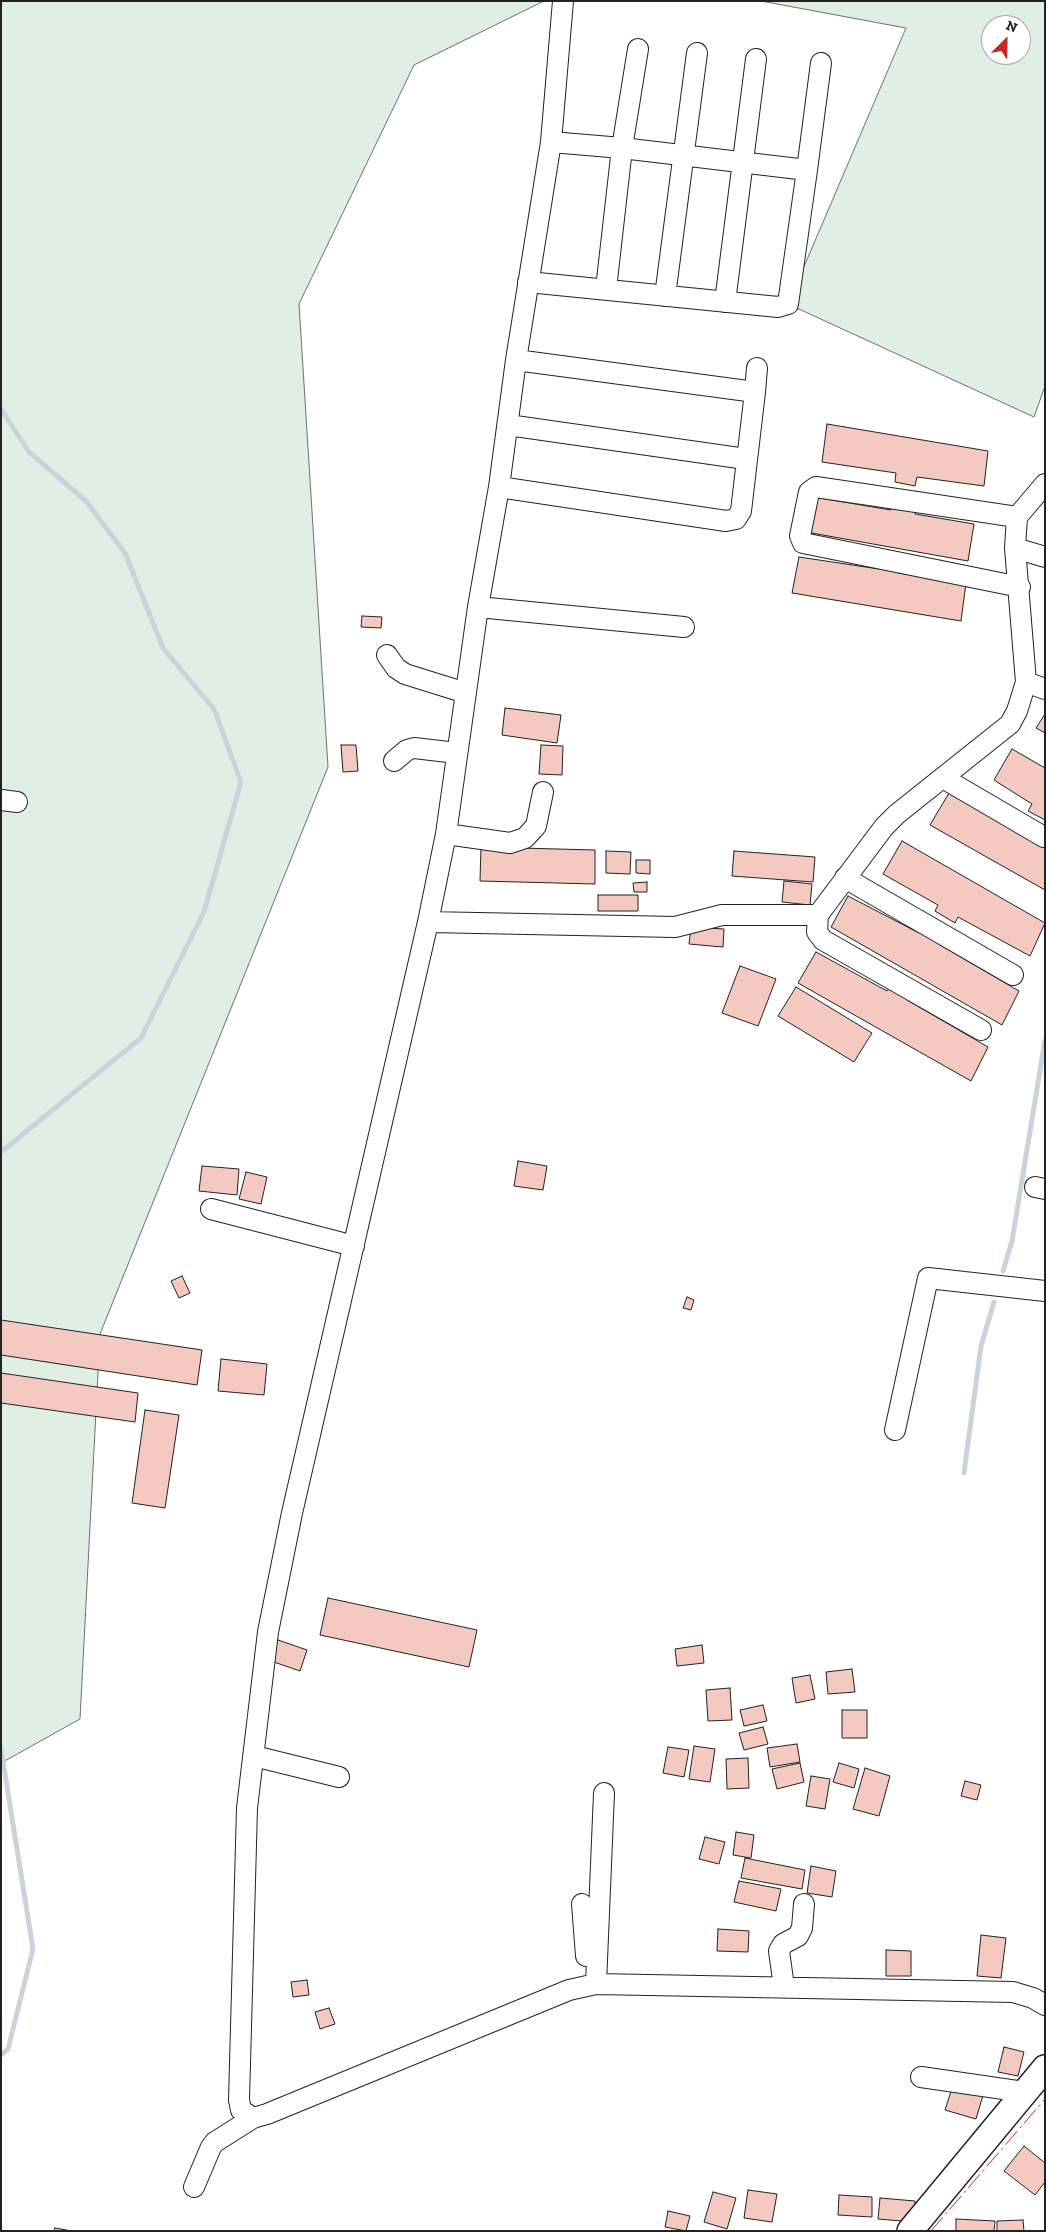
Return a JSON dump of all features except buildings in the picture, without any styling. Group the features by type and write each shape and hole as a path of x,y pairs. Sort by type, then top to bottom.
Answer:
{"main road":[{"path":"910,2231 1045,2068"}],"street":[{"path":"253,2118 241,2110 239,2100 246,1827 270,1623 292,1513 428,922 446,834 478,607 499,488 516,360 551,142 563,1"},
{"path":"606,289 622,148 638,49"},
{"path":"664,296 697,53"},
{"path":"725,302 756,60"},
{"path":"528,282 778,307 788,304 821,63"},
{"path":"551,142 622,148 807,170"},
{"path":"516,360 755,392"},
{"path":"499,488 726,521 736,519 741,511 757,368"},
{"path":"508,424 746,459"},
{"path":"981,1030 823,940 817,932 818,915 884,827 897,814 1010,724 1017,711 1026,682 1020,587 1015,548 1017,517 1045,484"},
{"path":"1017,517 816,487 809,492 800,536 803,543 1020,587"},
{"path":"1015,548 1045,557"},
{"path":"478,607 684,627"},
{"path":"387,655 396,668 405,674 466,693"},
{"path":"1026,682 1045,689"},
{"path":"394,761 407,750 414,748 457,753"},
{"path":"944,778 1044,837"},
{"path":"446,834 510,843 526,838 536,826 543,792"},
{"path":"845,878 1013,975"},
{"path":"428,922 675,927 722,915 818,915"},
{"path":"210,1209 354,1246"},
{"path":"895,1430 928,1278 1045,1291"},
{"path":"254,1756 339,1777"},
{"path":"592,1985 604,1794"},
{"path":"582,1904 592,1985"},
{"path":"784,1987 779,1951 783,1944 798,1936 802,1928 804,1904"},
{"path":"194,2187 211,2147 215,2142 253,2118 267,2114 569,1990 592,1985 1013,1992 1033,1998 1045,2005"},
{"path":"921,2077 1024,2092"}],"green space":[{"path":"1,1 544,1 414,65 299,304 328,767 100,1334 80,1719 1,1763"},
{"path":"761,1 1045,1 1045,386 1034,417 788,304 906,28"}],"waterway":[{"path":"1,409 29,452 86,501 125,553 163,648 214,709 241,782 204,912 141,1038 1,1152"},
{"path":"1003,1271 1012,1241 1045,1040"},
{"path":"964,1473 981,1346 994,1302"},
{"path":"1,1749 33,1949 8,2049 1,2055"}],"power":[{"path":"931,2231 1045,2099"}]}
